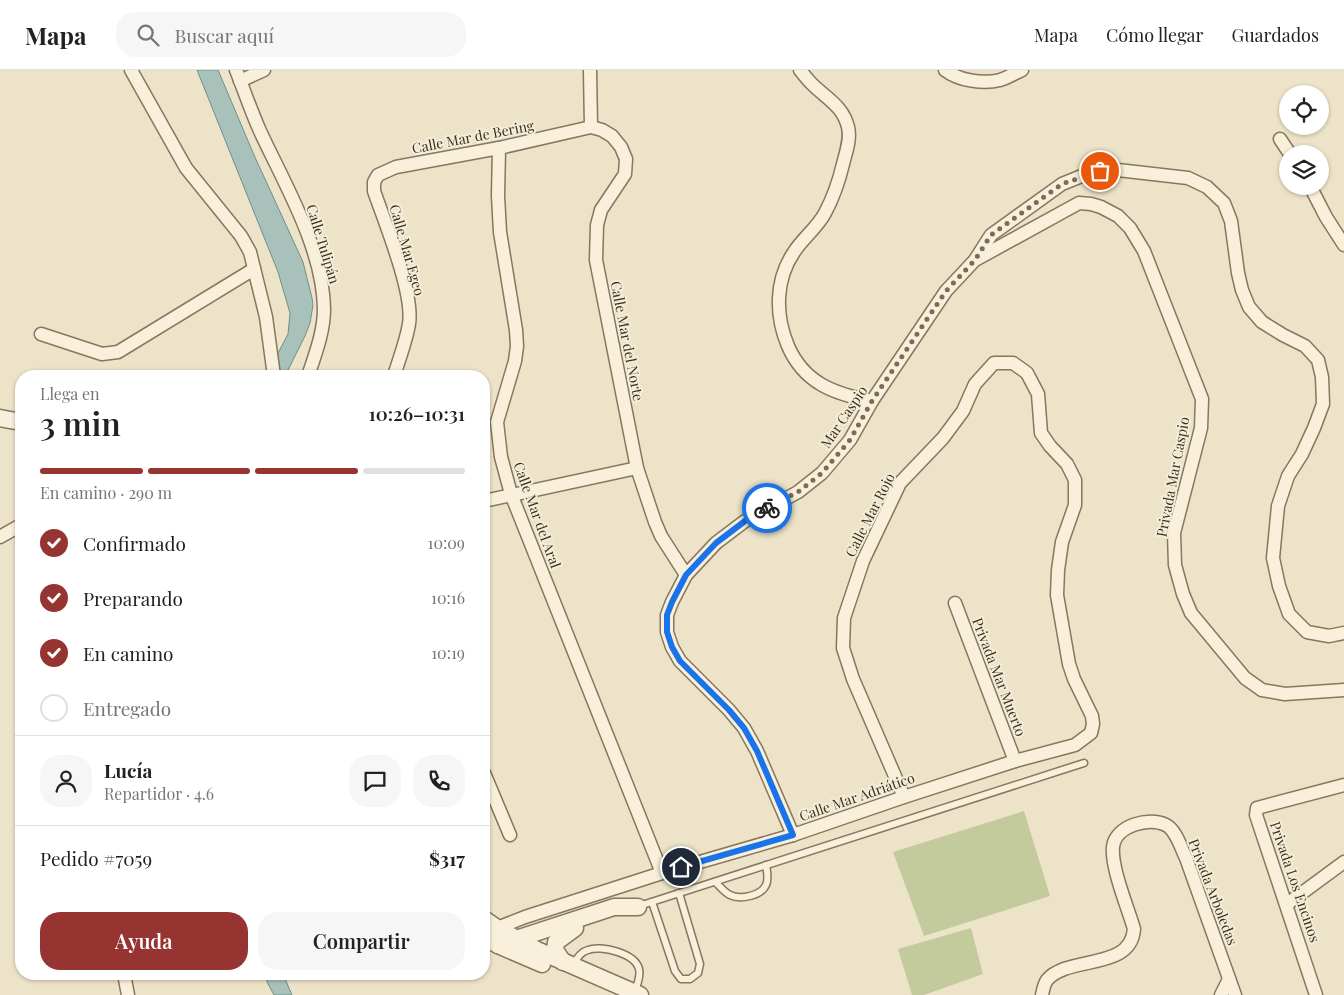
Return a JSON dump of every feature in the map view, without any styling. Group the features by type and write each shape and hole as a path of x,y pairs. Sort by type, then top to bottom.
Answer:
{"street":[{"path":"130,70 186,168 250,252 266,317 273,370"},
{"path":"238,75 264,70"},
{"path":"590,70 591,128"},
{"path":"800,70 813,85 834,102 844,115 848,128 848,146 837,186 824,215 793,252 784,270 778,310 784,335 794,358 811,378 832,391 872,401"},
{"path":"945,70 950,74 976,81 1000,80 1022,70"},
{"name":"Calle Tulipán","path":"238,75 258,128 302,218 321,284 324,310 322,327 310,370"},
{"name":"Calle Mar de Bering","path":"374,191 374,182 378,175 396,167 499,148 591,128"},
{"name":"Calle Mar del Norte","path":"591,128 602,130 612,136 621,147 626,160 625,174 601,210 597,225 596,260 637,468 661,536 686,575"},
{"path":"1280,139 1284,145"},
{"name":"Calle Mar del Aral","path":"499,148 498,196 500,232 516,330 515,361 497,422 501,457 511,494 662,873"},
{"path":"975,260 991,235 1062,184 1110,169 1188,178 1207,188 1224,204 1231,221 1233,248 1242,290 1249,307 1262,322 1305,346 1318,360 1322,376 1322,404 1320,412 1302,454 1288,476 1278,506 1273,558 1279,586 1289,614 1307,632 1329,636 1344,633"},
{"name":"Calle Mar Egeo","path":"374,191 402,277 409,308 409,323 396,370"},
{"path":"1315,195 1344,245"},
{"name":"Privada Mar Caspio","path":"975,260 1079,203 1101,207 1118,216 1130,228 1144,251 1202,399 1201,428 1174,533 1175,565 1183,594 1191,613 1245,678 1262,690 1285,694 1344,690"},
{"name":"Mar Caspio","path":"793,835 757,751 744,728 729,710 680,661 672,647 667,632 667,615 686,575 716,543 738,527 798,492 822,473 850,440 872,401 946,291 975,260"},
{"path":"42,334 102,354 118,352 254,269"},
{"name":"Calle Mar Rojo","path":"904,797 853,678 843,648 844,618 863,561 900,483 943,438 963,411 975,384 994,363 1013,363 1027,373 1038,394 1041,433 1067,464 1075,480 1075,505 1062,542 1057,595 1069,664 1074,680 1092,716 1091,733 1084,740"},
{"path":"0,418 15,421"},
{"path":"490,499 637,468"},
{"path":"0,537 15,528"},
{"name":"Privada Mar Muerto","path":"955,603 1015,761"},
{"name":"Calle Mar Adriático","path":"490,933 525,917 662,873 793,835 1015,761 1075,745 1084,740"},
{"name":"Privada Los Encinos","path":"1316,995 1256,815 1257,808 1344,785"},
{"path":"490,787 510,835"},
{"name":"Privada Arboledas","path":"1042,995 1046,982 1056,973 1118,954 1133,939 1134,929 1114,864 1113,847 1116,837 1125,829 1140,823 1154,821 1168,826 1176,837 1186,858 1229,978 1229,994"},
{"path":"1287,904 1344,862"},
{"path":"532,947 614,907 645,904"},
{"path":"568,964 555,950 556,942 575,928"},
{"path":"490,933 532,947 638,994"},
{"path":"490,933 532,947 612,995"},
{"path":"125,980 128,995"}],"lane":[{"path":"550,936 1084,763"},
{"path":"715,882 732,896 742,898 756,894 765,887 767,878 766,865"},
{"path":"645,904 675,971 681,979 690,979 698,973 700,964 679,893"},
{"path":"568,964 582,952 595,948 626,955 636,963 640,970 638,994"}],"green space":[{"path":"1024,811 1050,896 924,936 893,852"},
{"path":"971,928 983,974 924,995 912,995 898,949"}],"water":[{"path":"197,70 218,70 303,262 313,305 310,323 305,336 288,370 269,370 288,334 290,313 278,272"},
{"path":"267,980 286,980 292,995 274,995"}],"way so far":[{"path":"767,508 798,492 822,473 850,440 872,401 946,291 975,260 991,235 1062,184 1100,171"}],"route":[{"path":"681,867 793,835 757,751 744,728 729,710 680,661 672,647 667,632 667,615 686,575 716,543 745,521 767,508"}]}
